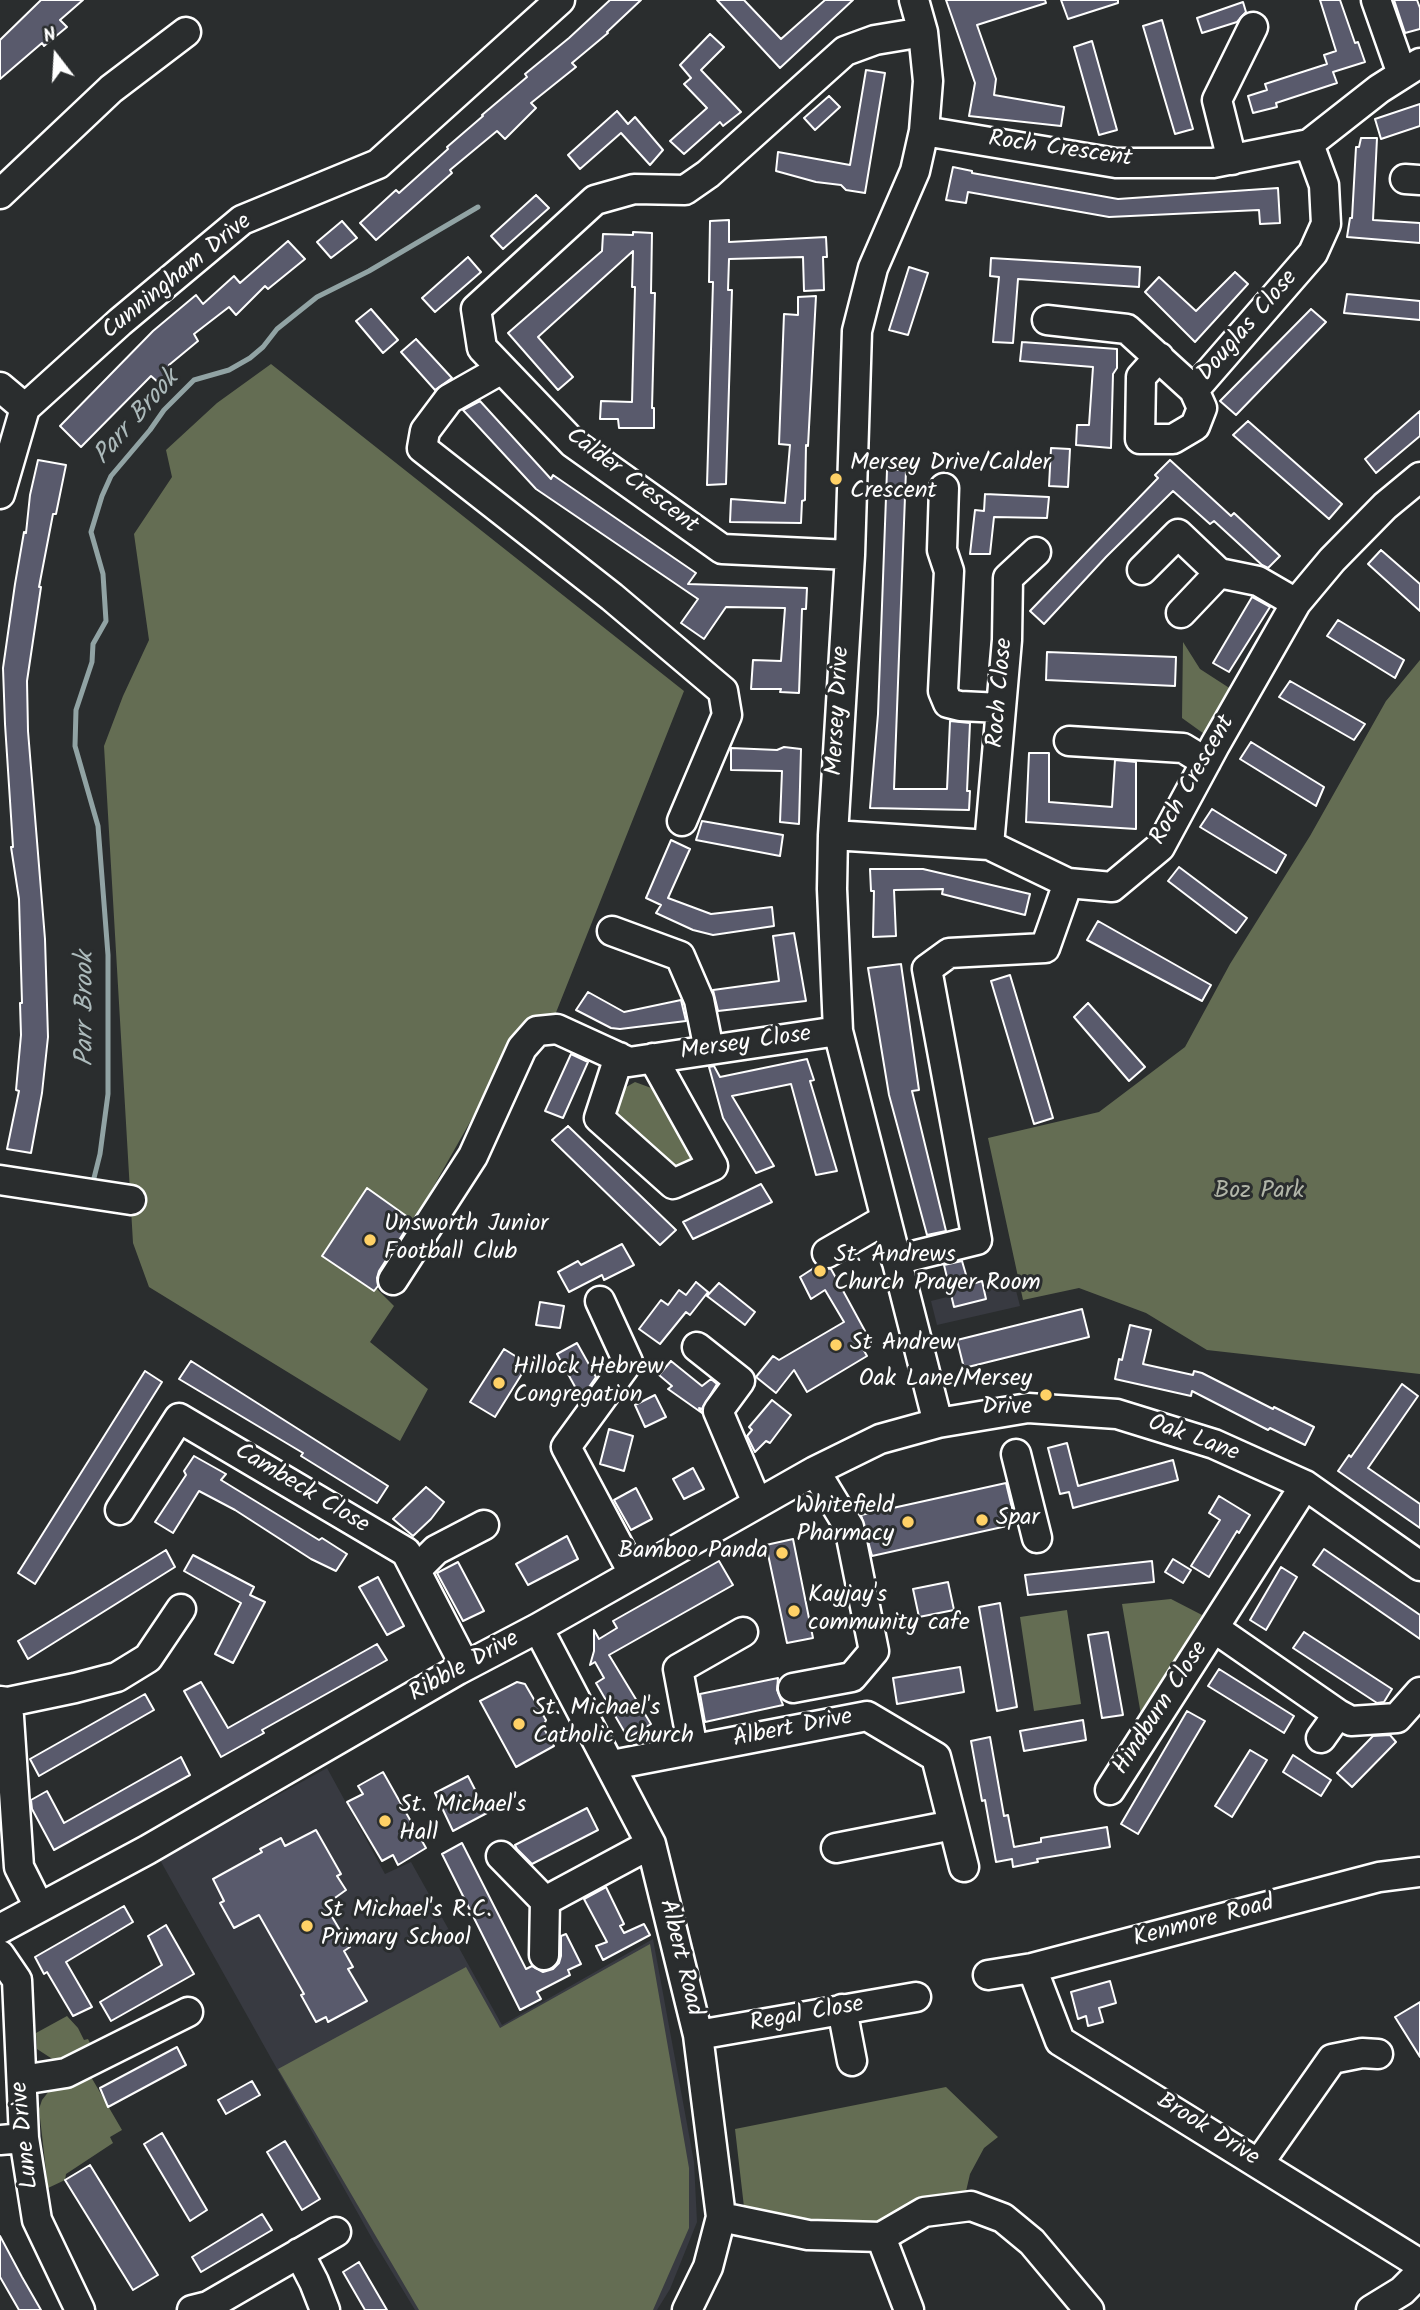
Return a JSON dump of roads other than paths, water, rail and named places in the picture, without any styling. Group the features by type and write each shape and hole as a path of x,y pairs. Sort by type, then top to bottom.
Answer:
{"street":[{"name":"Mersey Drive","path":"914,0 923,32 928,81 924,131 915,171 873,268 857,331 850,555 833,835 832,896 838,1031 938,1423"},
{"path":"1376,0 1411,69"},
{"name":"Cunningham Drive","path":"25,408 242,219 378,164 546,4"},
{"path":"1233,160 1217,100 1252,27"},
{"path":"0,194 111,89 186,32"},
{"name":"Calder Crescent","path":"850,555 722,549 573,443 482,348 476,309 595,200 634,189 685,190 708,174 845,51 876,40 923,32"},
{"name":"Roch Crescent","path":"924,131 1116,163 1213,163 1309,144 1379,89 1411,69"},
{"name":"Douglas Close","path":"1047,320 1127,329 1194,390 1313,253 1326,224 1324,185 1309,144"},
{"path":"1159,357 1141,377 1140,439 1173,439 1195,426 1202,408 1194,390"},
{"path":"502,369 449,399 425,431 422,448 612,597 723,691 727,715 682,821"},
{"path":"0,387 25,408 0,494"},
{"name":"Roch Crescent","path":"833,835 989,845 1068,883 1112,887 1160,847 1296,603 1332,560 1384,506 1420,477"},
{"path":"944,488 942,550 949,571 943,691 948,703 1001,708"},
{"path":"1142,570 1178,534 1219,573 1258,581 1296,603"},
{"name":"Roch Close","path":"989,845 1007,640 1008,578 1036,552"},
{"path":"1181,613 1219,573"},
{"path":"1069,741 1183,748 1206,762"},
{"path":"896,1260 977,1240 927,969 949,953 1045,948 1068,883"},
{"path":"612,931 680,956 699,1000 709,1050"},
{"name":"Mersey Close","path":"393,1280 473,1156 522,1048 537,1031 557,1029 629,1062 838,1031"},
{"name":"Mersey Close","path":"619,1057 599,1118 673,1184 713,1166 653,1058"},
{"path":"0,1180 131,1200"},
{"path":"827,1253 886,1219"},
{"path":"600,1301 628,1362 566,1447 633,1573"},
{"path":"697,1348 740,1381 718,1411 757,1503"},
{"name":"Oak Lane","path":"938,1423 1028,1408 1117,1413 1214,1444 1306,1485 1420,1566"},
{"name":"Cambeck Close","path":"120,1510 179,1418 406,1552 465,1666"},
{"name":"Ribble Drive","path":"0,1929 158,1843 465,1666 538,1628 815,1471 880,1439 938,1423"},
{"path":"1016,1454 1037,1538"},
{"path":"793,1688 852,1677 874,1651 849,1527 815,1471"},
{"name":"Hindburn Close","path":"1110,1790 1306,1485"},
{"path":"416,1570 436,1550 484,1525"},
{"path":"39,1908 19,1867 4,1701 117,1677 148,1658 181,1609"},
{"name":"Albert Road","path":"538,1628 651,1844 698,2035 720,2217 708,2267 687,2310"},
{"name":"Hindburn Close","path":"1214,1628 1338,1714"},
{"path":"693,1749 678,1669 743,1632"},
{"path":"1321,1738 1338,1714 1351,1721 1397,1718 1420,1692"},
{"name":"Albert Drive","path":"612,1765 867,1716 936,1758 964,1867"},
{"path":"836,1848 953,1825"},
{"path":"545,1901 651,1844"},
{"path":"501,1856 545,1901 544,1955"},
{"name":"Kenmore Road","path":"988,1975 1032,1968 1379,1877 1420,1872"},
{"name":"Lune Drive","path":"0,1955 17,1980 22,2080 12,2139 37,2220 80,2310"},
{"name":"Brook Drive","path":"1032,1968 1060,2041 1420,2264"},
{"name":"Regal Close","path":"698,2035 916,1997"},
{"path":"842,2009 852,2061"},
{"path":"22,2080 66,2073 188,2012"},
{"path":"1259,2163 1332,2059 1362,2053 1378,2054"},
{"path":"720,2217 808,2235 881,2237 924,2213 971,2206 1003,2218 1032,2242 1089,2310"},
{"path":"192,2310 208,2306 336,2232"},
{"path":"881,2237 909,2310"},
{"path":"299,2253 325,2310"},
{"path":"1371,2310 1402,2291 1420,2273"}],"waterway":[{"name":"Parr Brook","path":"94,1178 108,1094 108,955 98,826 75,746 76,710 92,662 93,644 106,621 103,574 91,532 102,496 111,476 164,410 194,380 229,370 250,358 277,329 317,297 369,271 478,207"}],"place":[{"name":"Mersey Drive/Calder Crescent","path":"836,479"},
{"name":"Unsworth Junior Football Club","path":"370,1240"},
{"name":"St. Andrews Church Prayer Room","path":"820,1271"},
{"name":"St Andrew","path":"836,1345"},
{"name":"Hillock Hebrew Congregation","path":"499,1383"},
{"name":"Oak Lane/Mersey Drive","path":"1046,1395"},
{"name":"Spar","path":"982,1520"},
{"name":"Whitefield Pharmacy","path":"908,1522"},
{"name":"Bamboo Panda","path":"782,1553"},
{"name":"Kayjay's community cafe","path":"794,1611"},
{"name":"St. Michael's Catholic Church","path":"519,1724"},
{"name":"St. Michael's Hall","path":"385,1821"},
{"name":"St Michael's R.C. Primary School","path":"307,1926"}],"park label":[{"name":"Boz Park","path":"1259,1193"}]}
